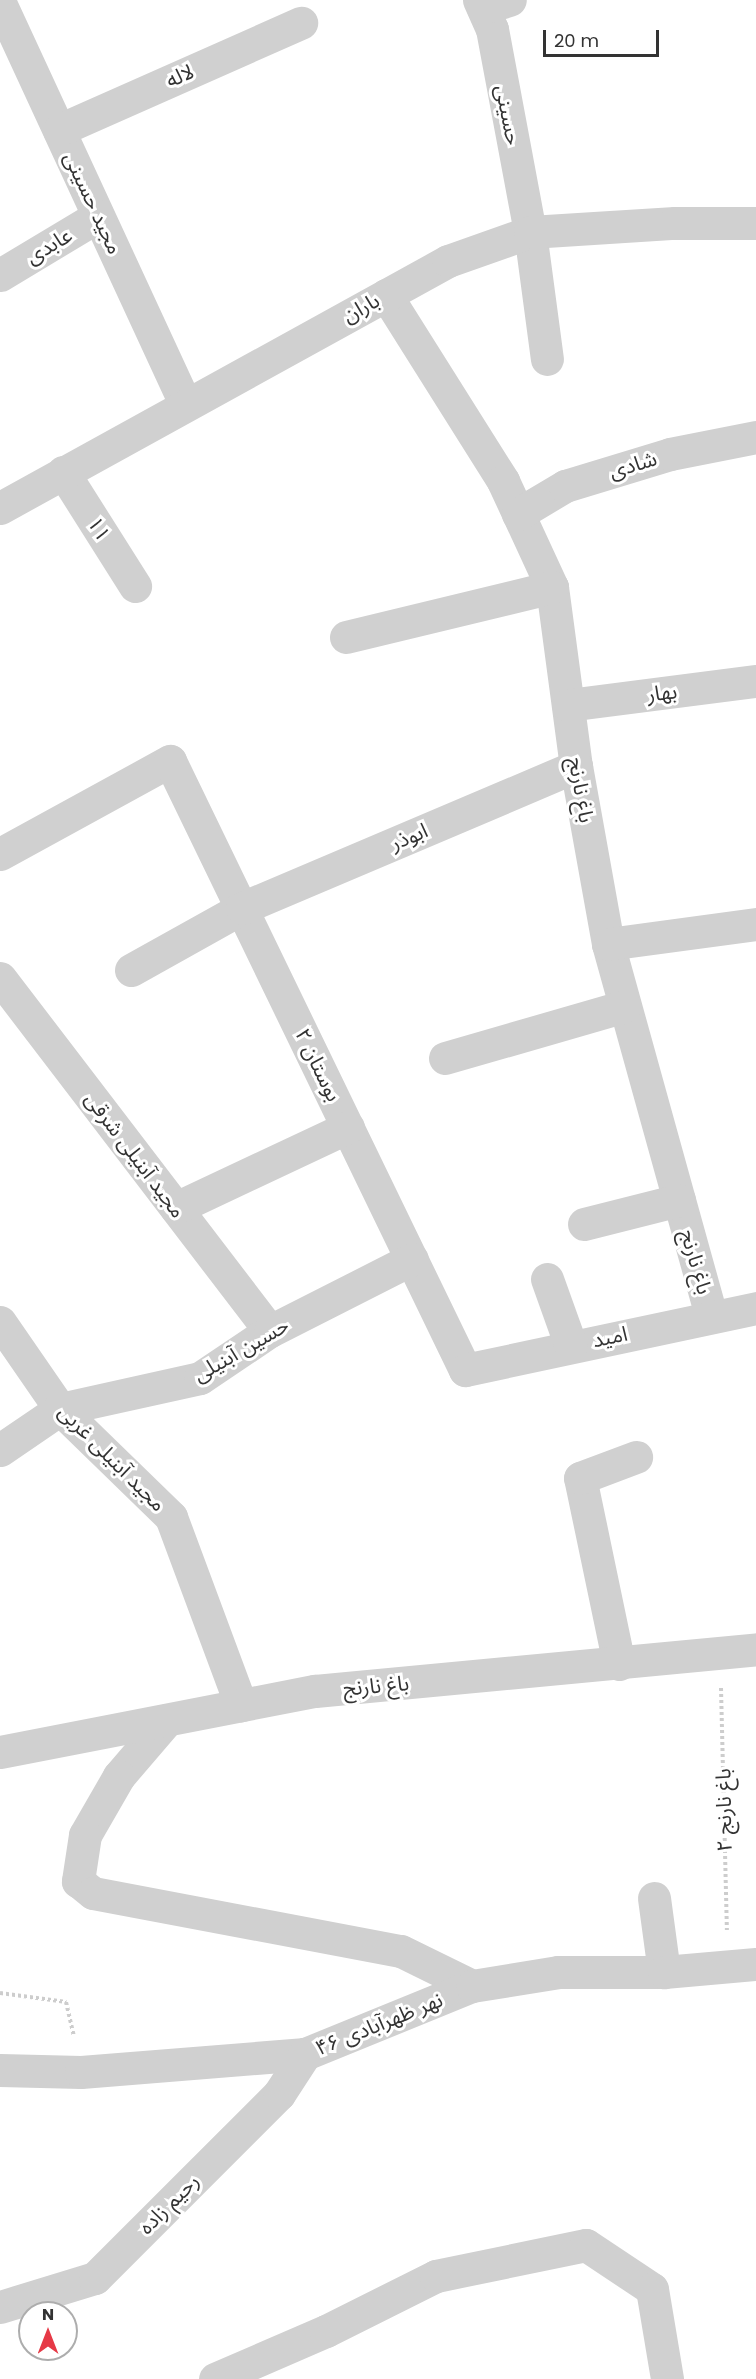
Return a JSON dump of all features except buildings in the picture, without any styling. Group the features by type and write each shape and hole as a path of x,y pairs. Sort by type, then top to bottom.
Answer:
{"street":[{"name":"مجید حسینی","path":"0,3 185,404"},
{"name":"حسینی","path":"491,3 492,29 530,232 547,359"},
{"name":"لاله","path":"59,130 301,23"},
{"name":"عابدی","path":"0,275 98,216"},
{"name":"باران","path":"0,508 448,261 530,232 675,223 756,223"},
{"name":"باغ نارنج","path":"386,295 503,481 552,587 576,766 608,944 711,1316"},
{"name":"شادی","path":"518,514 564,486 670,454 756,437"},
{"name":"۱۱","path":"63,472 135,586"},
{"path":"346,637 552,587"},
{"name":"بهار","path":"568,705 756,681"},
{"name":"بوستان ۲","path":"0,854 170,760 465,1370"},
{"name":"ابوذر","path":"131,970 242,908 576,766"},
{"path":"608,944 756,924"},
{"name":"مجید آبنیلی شرقی","path":"0,978 270,1331"},
{"path":"444,1058 625,1006"},
{"path":"176,1208 348,1127"},
{"path":"584,1224 679,1200"},
{"name":"حسین آبنیلی","path":"0,1450 60,1409 200,1378 270,1331 412,1260"},
{"path":"547,1279 571,1346"},
{"name":"امید","path":"465,1370 756,1308"},
{"name":"مجید آبنیلی غربی","path":"0,1322 60,1409 171,1517 241,1705"},
{"path":"619,1664 580,1478 636,1457"},
{"name":"باغ نارنج","path":"0,1752 315,1691 619,1664 756,1649"},
{"path":"167,1720 119,1776 85,1835 78,1881 93,1893 401,1951 472,1986"},
{"path":"654,1898 664,1972"},
{"name":"نهر ظهرآبادی ۴۶","path":"0,2070 81,2072 305,2054 472,1986 558,1972 664,1972 742,1965"},
{"name":"رحیم زاده","path":"0,2307 95,2278 279,2094 305,2054"},
{"path":"215,2379 326,2331 436,2276 585,2245 652,2289 667,2379"}],"path":[{"name":"باغ نارنج ۲","path":"720,1653 742,1965"},
{"path":"0,1993 66,2001 81,2072"}]}
